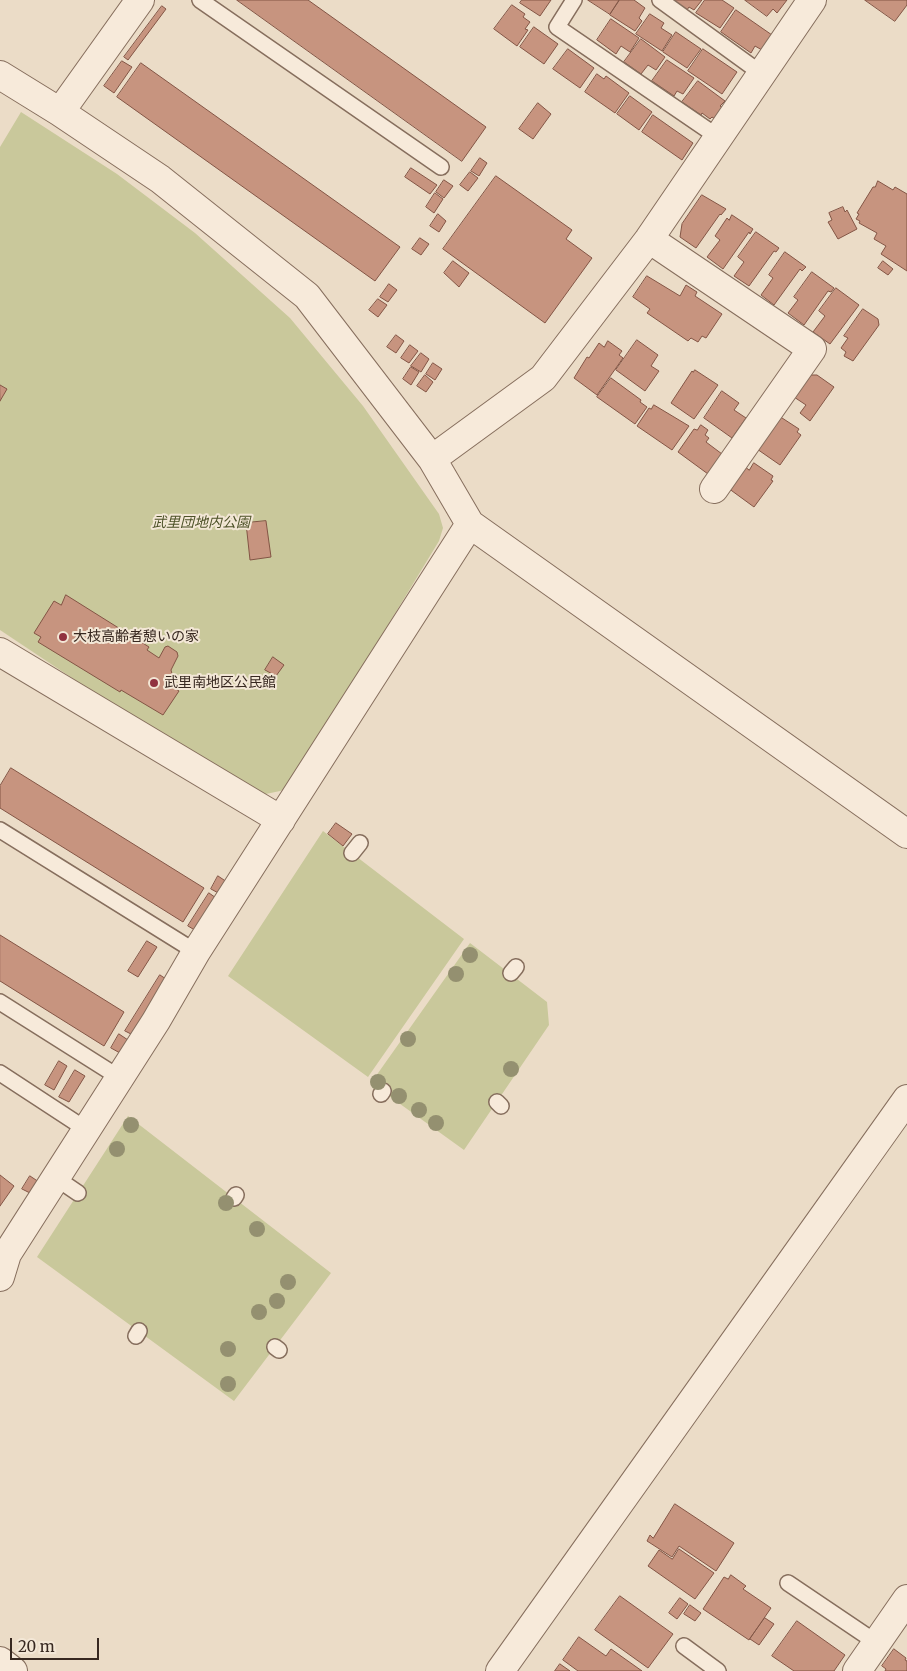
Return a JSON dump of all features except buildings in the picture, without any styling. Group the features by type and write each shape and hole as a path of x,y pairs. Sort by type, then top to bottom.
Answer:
{"street":[{"path":"60,112 140,0"},
{"path":"432,459 543,378 649,239 812,0"},
{"path":"0,75 60,112 160,179 307,296 432,459 470,524 907,834"},
{"path":"649,239 812,349 714,489"},
{"path":"2,1260 87,1130 156,1021 196,952 470,524"},
{"path":"0,652 281,820"},
{"path":"500,1671 907,1099"},
{"path":"857,1671 877,1643 904,1611"},
{"path":"0,1661 13,1671"}],"lane":[{"path":"200,0 441,167"},
{"path":"574,0 557,27 718,138"},
{"path":"660,0 762,74"},
{"path":"0,830 196,952"},
{"path":"0,1002 120,1078"},
{"path":"0,1073 87,1130"},
{"path":"56,1178 78,1194"},
{"path":"788,1583 877,1643"},
{"path":"684,1646 718,1671"}],"green space":[{"name":"武里団地内公園","path":"21,112 117,174 195,233 290,318 363,406 439,514 443,528 439,541 289,788 261,795 102,698 0,630 0,147"},
{"path":"323,831 464,939 368,1077 228,976"},
{"path":"470,943 547,1002 549,1025 464,1150 371,1083"},
{"path":"128,1116 331,1273 234,1401 37,1257"}],"place":[{"name":"大枝高齢者憩いの家","path":"63,637"},
{"name":"武里南地区公民館","path":"154,683"}]}
